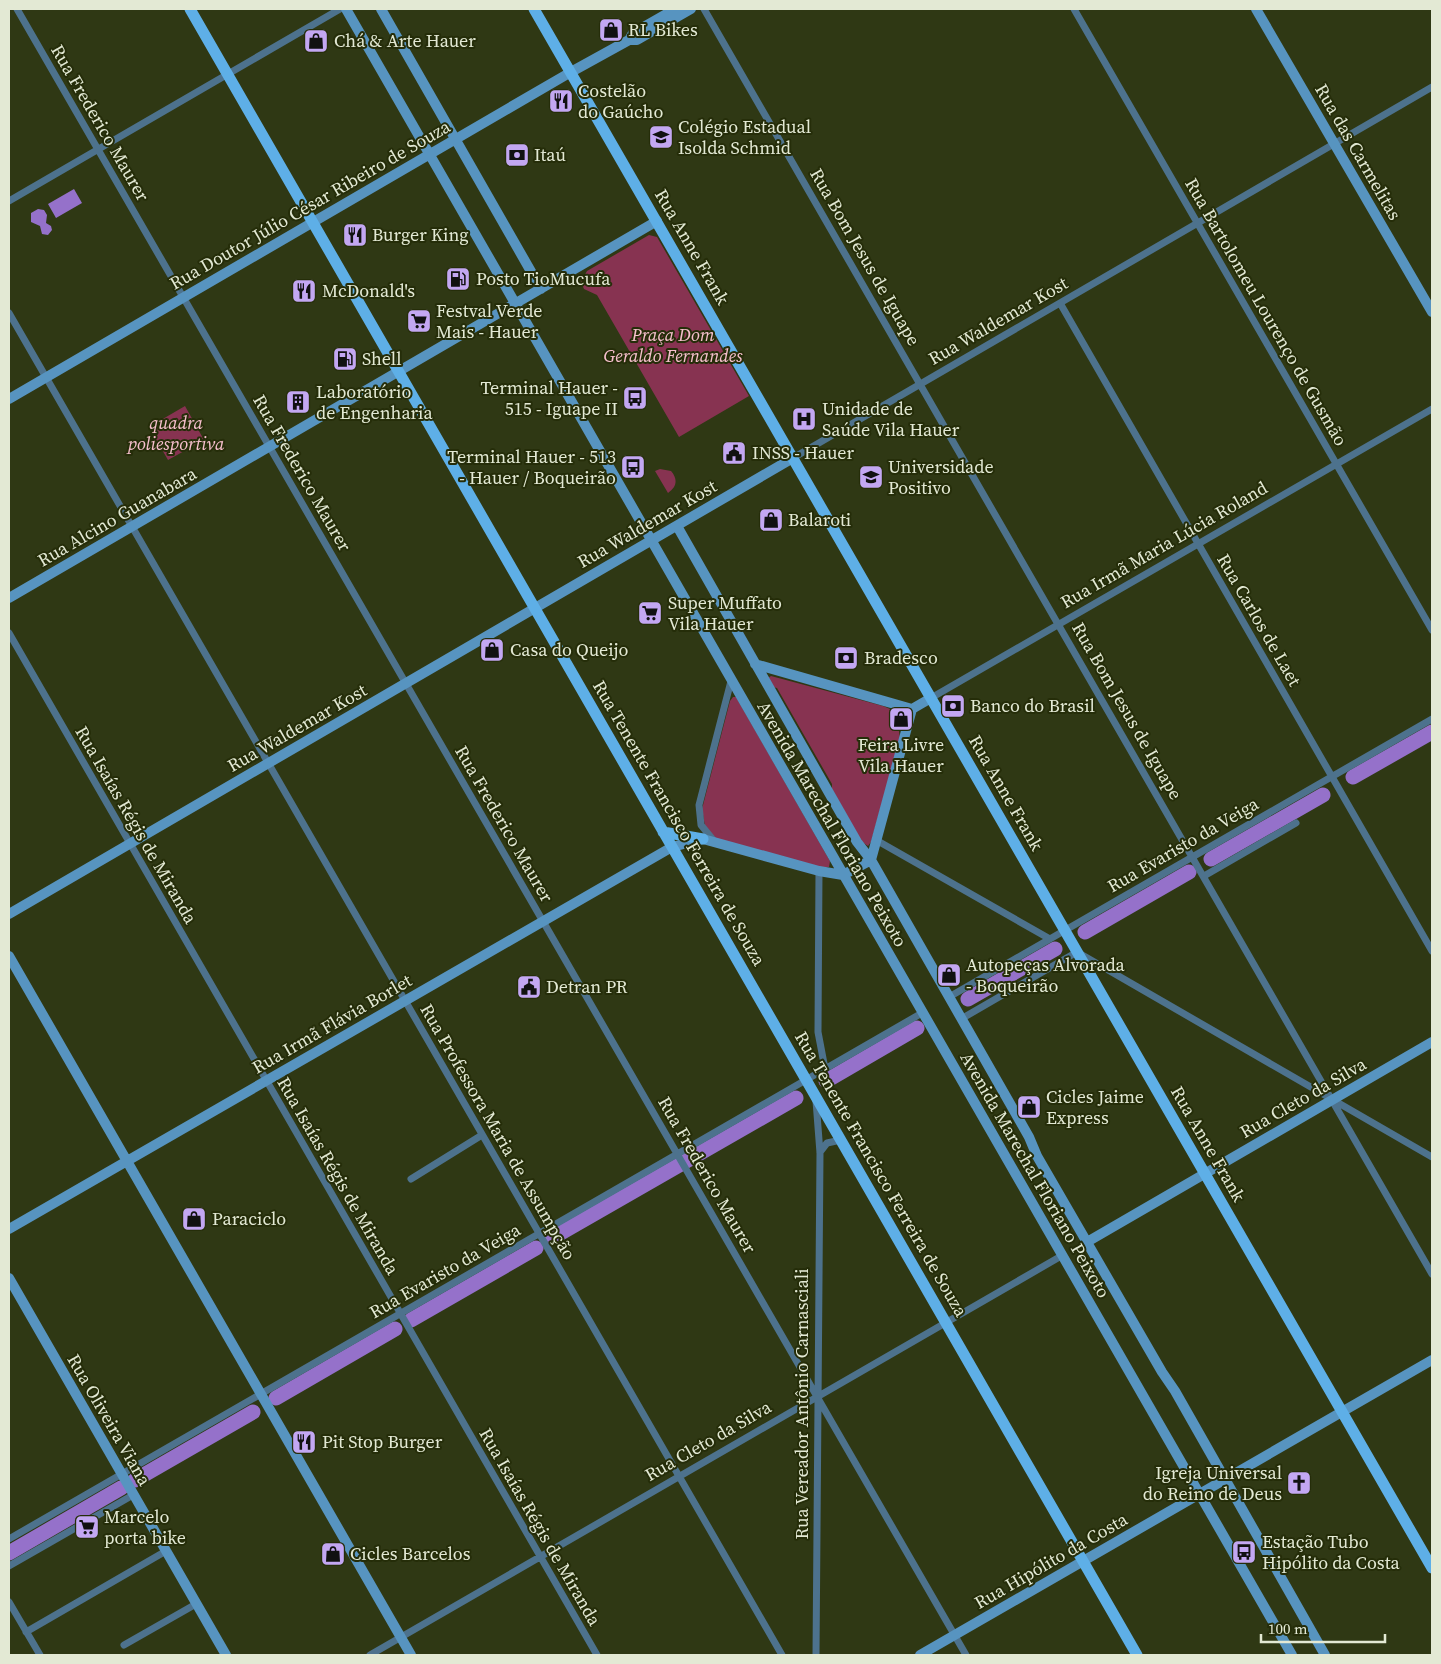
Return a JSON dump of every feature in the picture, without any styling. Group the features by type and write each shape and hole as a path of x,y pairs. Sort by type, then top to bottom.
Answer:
{"main road":[{"name":"Rua Tenente Francisco Ferreira de Souza","path":"190,9 1138,1655"},
{"name":"Rua Anne Frank","path":"534,9 1432,1568"},
{"path":"663,832 703,839"}],"street":[{"name":"Rua Frederico Maurer","path":"17,9 966,1655"},
{"path":"9,201 340,9"},
{"name":"Avenida Marechal Floriano Peixoto","path":"346,9 1292,1655"},
{"path":"381,9 541,289"},
{"name":"Rua Doutor Júlio César Ribeiro de Souza","path":"629,40 633,33 675,9"},
{"name":"Rua Doutor Júlio César Ribeiro de Souza","path":"9,399 571,72 629,40 637,40 691,9"},
{"name":"Rua Bom Jesus de Iguape","path":"704,9 1432,1274"},
{"name":"Rua Bartolomeu Lourenço de Gusmão","path":"1074,9 1432,630"},
{"name":"Rua das Carmelitas","path":"1256,9 1432,312"},
{"name":"Rua Waldemar Kost","path":"9,914 1432,87"},
{"name":"Rua Alcino Guanabara","path":"9,598 657,221"},
{"name":"Rua Carlos de Laet","path":"1060,303 1432,952"},
{"name":"Rua Professora Maria de Assumpção","path":"9,313 782,1655"},
{"name":"Rua Irmã Maria Lúcia Roland","path":"912,709 1432,409"},
{"name":"Avenida Marechal Floriano Peixoto","path":"677,526 857,842 871,860 1086,1242 1226,1479 1325,1655"},
{"name":"Rua Isaías Régis de Miranda","path":"9,633 597,1655"},
{"path":"703,839 819,871 843,874 871,860 912,709 755,664"},
{"path":"716,843 701,826 699,805 731,681"},
{"name":"Rua Evaristo da Veiga","path":"949,997 1432,719"},
{"path":"1204,876 1296,823"},
{"name":"Rua Irmã Flávia Borlet","path":"9,1229 672,847 703,839"},
{"path":"876,840 1050,939"},
{"path":"819,871 818,1032 825,1069"},
{"path":"961,1019 1077,952 1432,1157"},
{"path":"9,956 411,1655"},
{"name":"Rua Evaristo da Veiga","path":"9,1539 539,1234 679,1157 922,1013"},
{"name":"Rua Cleto da Silva","path":"1086,1242 1432,1042"},
{"name":"Rua Vereador Antônio Carnasciali","path":"815,1096 820,1153 816,1655"},
{"path":"411,1179 482,1136"},
{"path":"820,1153 827,1143 841,1140"},
{"name":"Rua Cleto da Silva","path":"370,1655 1063,1255"},
{"name":"Rua Oliveira Viana","path":"9,1278 226,1655"},
{"name":"Rua Hipólito da Costa","path":"920,1655 1432,1360"},
{"path":"9,1566 133,1494"},
{"path":"26,1632 166,1551"},
{"path":"9,1602 40,1655"},
{"path":"124,1645 196,1604"}],"green space":[{"name":"Praça Dom Geraldo Fernandes","path":"649,235 657,237 749,396 679,437 597,295 584,289 581,282 587,271"},
{"name":"quadra poliesportiva","path":"185,406 204,440 168,460 149,427"},
{"path":"660,469 671,471 675,477 675,486 668,493 655,471"},
{"path":"771,676 883,706 890,709 897,719 900,738 871,842 868,846 862,842 832,789 832,784 777,688 772,687 768,678"},
{"path":"733,697 736,697 830,861 829,867 820,867 714,838 705,826 702,809 730,701"}],"shaded area":[{"path":"74,189 82,203 56,218 48,204"},
{"path":"38,209 44,210 47,215 46,223 51,226 52,230 48,235 42,234 40,226 31,222 31,213"}],"waterway":[{"path":"1353,777 1432,732"},
{"path":"1211,859 1323,795"},
{"path":"1085,932 1189,872"},
{"path":"968,999 1055,949"},
{"path":"826,1081 917,1028"},
{"path":"552,1238 796,1098"},
{"path":"411,1320 536,1248"},
{"path":"276,1398 395,1329"},
{"path":"135,1480 253,1412"},
{"path":"9,1553 121,1488"}],"place":[{"name":"RL Bikes","path":"611,30"},
{"name":"Chá & Arte Hauer","path":"316,41"},
{"name":"Costelão do Gaúcho","path":"561,101"},
{"name":"Colégio Estadual Isolda Schmid","path":"661,137"},
{"name":"Itaú","path":"517,155"},
{"name":"Burger King","path":"355,235"},
{"name":"Posto TioMucufa","path":"458,279"},
{"name":"McDonald's","path":"304,291"},
{"name":"Festval Verde Mais - Hauer","path":"419,321"},
{"name":"Shell","path":"345,359"},
{"name":"Terminal Hauer - 515 - Iguape II","path":"635,398"},
{"name":"Laboratório de Engenharia","path":"298,402"},
{"name":"Unidade de Saúde Vila Hauer","path":"804,419"},
{"name":"INSS - Hauer","path":"734,453"},
{"name":"Terminal Hauer - 513 - Hauer / Boqueirão","path":"633,467"},
{"name":"Universidade Positivo","path":"871,477"},
{"name":"Balaroti","path":"771,520"},
{"name":"Super Muffato Vila Hauer","path":"650,613"},
{"name":"Casa do Queijo","path":"492,650"},
{"name":"Bradesco","path":"846,658"},
{"name":"Banco do Brasil","path":"953,706"},
{"name":"Feira Livre Vila Hauer","path":"901,719"},
{"name":"Autopeças Alvorada - Boqueirão","path":"949,975"},
{"name":"Detran PR","path":"529,987"},
{"name":"Cicles Jaime Express","path":"1029,1107"},
{"name":"Paraciclo","path":"194,1219"},
{"name":"Pit Stop Burger","path":"304,1442"},
{"name":"Igreja Universal do Reino de Deus","path":"1299,1483"},
{"name":"Marcelo porta bike","path":"87,1527"},
{"name":"Estação Tubo Hipólito da Costa","path":"1244,1552"},
{"name":"Cicles Barcelos","path":"333,1554"}]}
